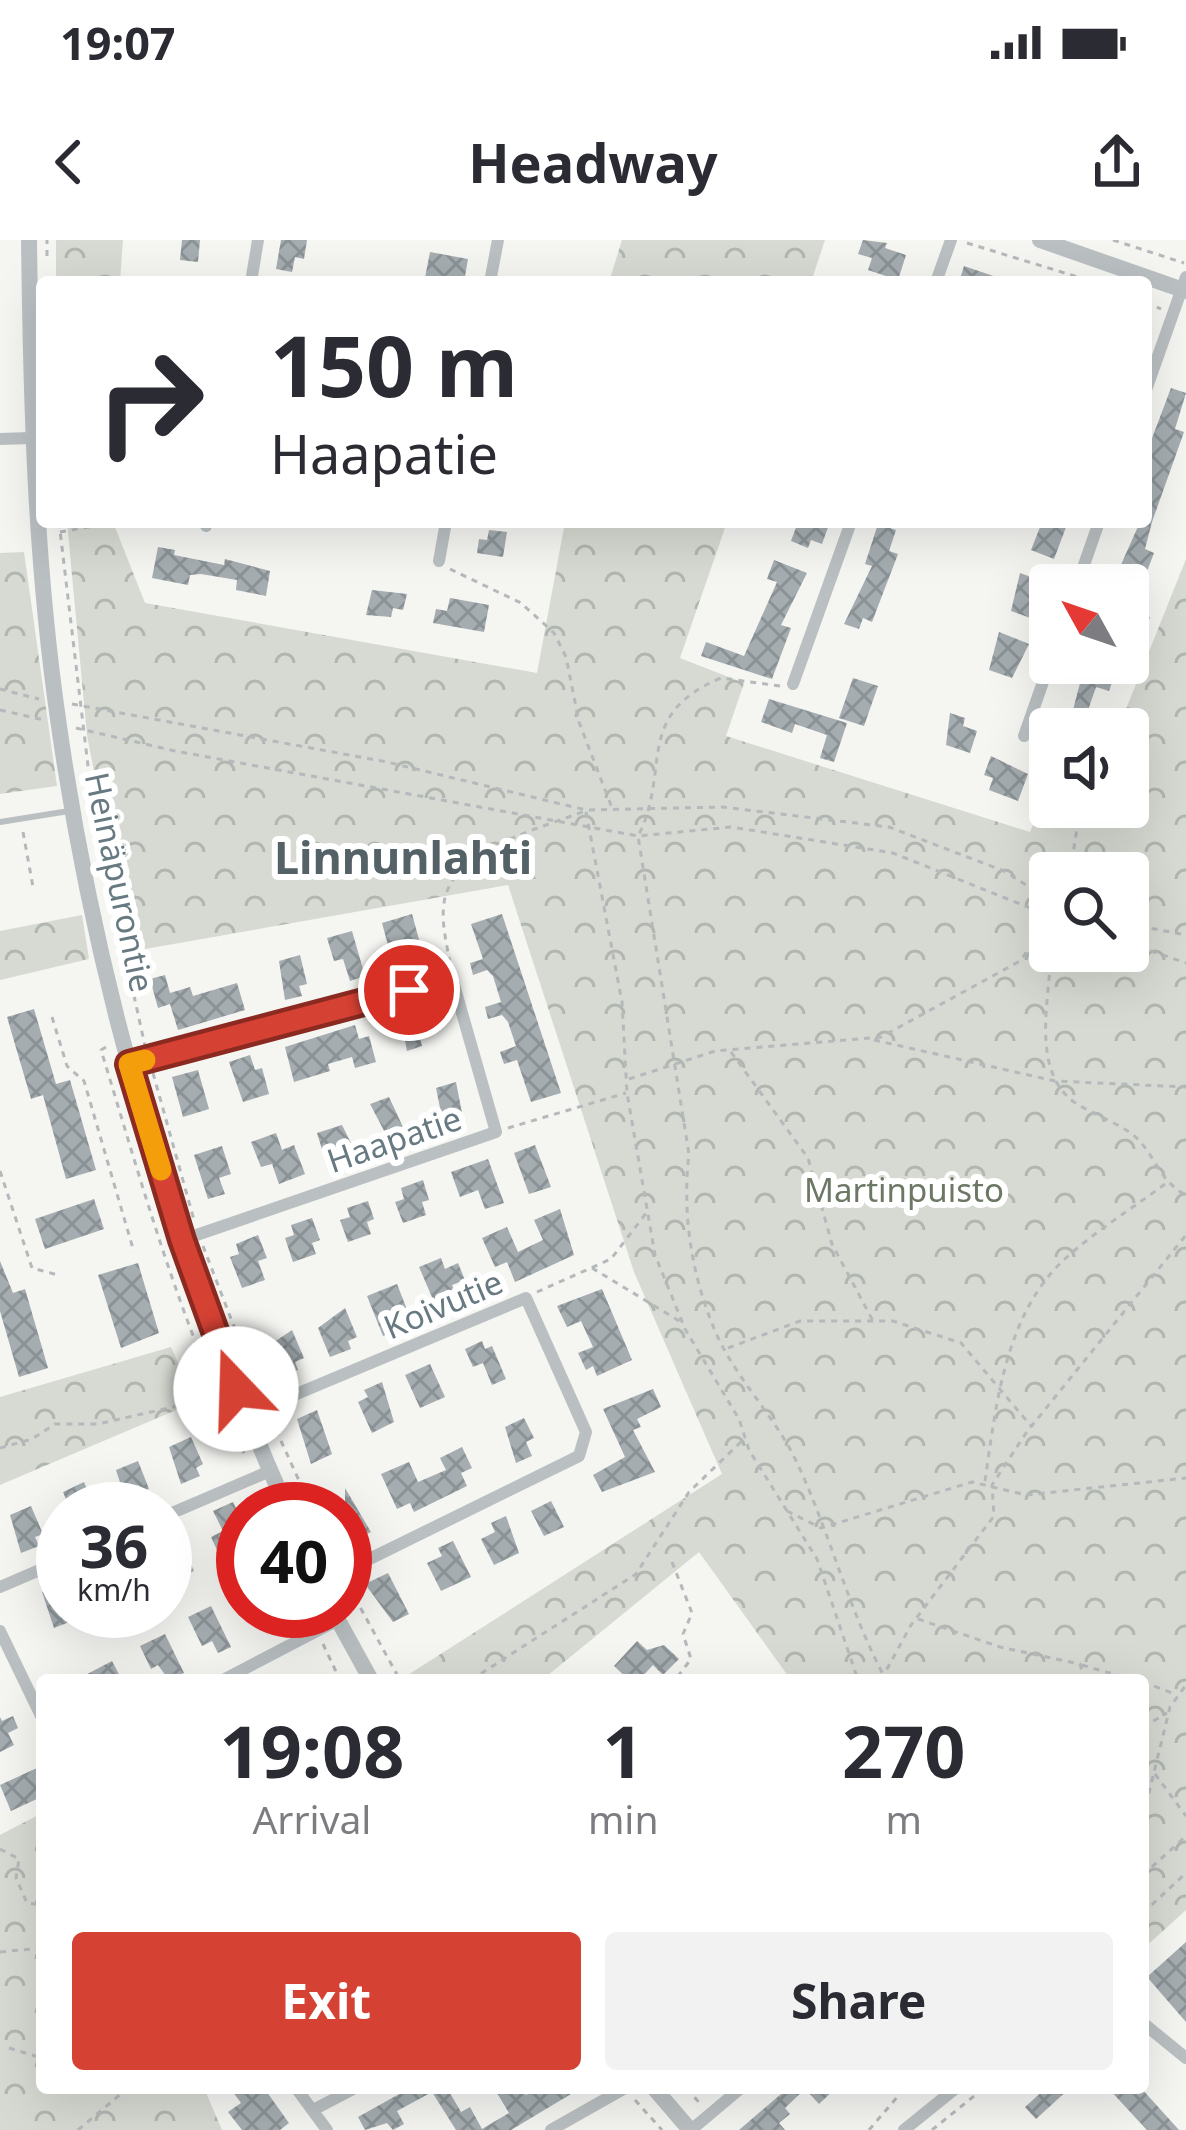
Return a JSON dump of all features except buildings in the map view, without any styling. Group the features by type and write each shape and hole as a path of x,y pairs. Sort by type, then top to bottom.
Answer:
{"street":[{"name":"Heinäpurontie","path":"29,240 36,491"},
{"path":"252,276 258,240"},
{"path":"491,276 498,240"},
{"path":"938,276 952,240"},
{"path":"1040,240 1185,286 1152,374"},
{"path":"0,439 31,438"},
{"name":"Heinäpurontie","path":"39,528 56,703 73,811 129,1064 246,1415 275,1482"},
{"path":"439,561 445,528"},
{"path":"793,684 848,528"},
{"path":"1085,564 1098,528"},
{"path":"1024,736 1042,684"},
{"path":"129,1064 452,978"},
{"name":"Haapatie","path":"190,1237 496,1132 452,978"},
{"name":"Koivutie","path":"246,1415 526,1298 586,1432 580,1456 372,1562"},
{"path":"192,1505 270,1472"},
{"path":"0,1587 36,1572"},
{"path":"0,1631 36,1706"},
{"path":"234,1674 303,1638"},
{"path":"348,1638 368,1674"},
{"path":"1149,2028 1186,2058"},
{"path":"301,2094 327,2130"},
{"path":"313,2110 344,2094"},
{"path":"551,2130 614,2094"},
{"path":"659,2094 690,2130 734,2094"},
{"path":"904,2130 949,2094"}],"lane":[{"path":"0,822 73,811"}],"path":[{"path":"952,240 1074,276"},
{"path":"1113,240 1186,264"},
{"path":"60,528 81,729 148,1059 190,1237 300,1482"},
{"path":"60,532 83,528"},
{"path":"439,561 470,583 521,603 554,633 566,657 579,722 613,809"},
{"path":"793,684 757,687 721,678 677,707 656,742 652,808 638,836 689,1154 684,1196 687,1228 713,1327 794,1455 881,1674"},
{"path":"0,688 56,703 387,762 586,810 722,807 889,827 1004,871 1029,887"},
{"path":"0,710 41,719"},
{"path":"81,729 501,813 585,822 638,836 731,827 893,853 1029,909"},
{"path":"1024,736 1029,743"},
{"path":"452,978 443,909 448,888 473,859 586,810"},
{"path":"586,810 622,1001 627,1093 655,1255 682,1323 785,1511 818,1559 856,1674"},
{"path":"20,819 33,887"},
{"path":"1149,927 1186,935"},
{"path":"628,1080 730,1050 881,1037 1020,961 1029,948"},
{"path":"1149,950 1186,963"},
{"path":"1051,972 1046,1047 1055,1081 1071,1100 1137,1137 1166,1184 1186,1195"},
{"path":"52,1017 67,1066 84,1081 134,1252"},
{"path":"866,1038 1055,1081 1186,1087"},
{"path":"730,1050 808,1158 832,1244 873,1321"},
{"path":"496,1132 557,1109 627,1093"},
{"path":"0,1171 32,1268 58,1275"},
{"path":"985,1483 998,1387 1025,1314 1064,1259 1166,1184"},
{"path":"526,1298 611,1259 647,1210"},
{"path":"886,1674 916,1618 994,1516 992,1485 1032,1427 1186,1235"},
{"path":"592,1268 682,1323"},
{"path":"726,1348 800,1321 893,1321 961,1342 1032,1427"},
{"path":"176,1410 205,1374"},
{"path":"0,1448 32,1439 56,1424 98,1424 176,1410 217,1397"},
{"path":"480,1674 636,1574 688,1492 746,1438"},
{"path":"785,1511 821,1528 899,1500 985,1483 1026,1495 1186,1478"},
{"path":"672,1562 692,1613 683,1634 691,1659 680,1674"},
{"path":"916,1618 1000,1647 1114,1674"},
{"path":"372,1627 397,1674"},
{"path":"319,1638 337,1674"},
{"path":"1080,1664 1083,1674"},
{"path":"1149,1684 1178,1695"},
{"path":"1149,1792 1168,1713 1186,1685"},
{"path":"1149,1724 1168,1713"},
{"path":"1154,1772 1186,1816"},
{"path":"1149,1870 1186,1836"},
{"path":"0,1849 19,1859 16,1878 27,1903 36,1904"},
{"path":"1149,1907 1186,1873"},
{"path":"0,1952 36,1949"},
{"path":"9,2048 36,2057"},
{"path":"78,2130 121,2094"},
{"path":"630,2094 662,2130"},
{"path":"869,2130 900,2094"},
{"path":"932,2130 977,2094"}],"green space":[{"path":"56,240 123,240 120,276 56,276"},
{"path":"622,240 825,240 813,276 611,276"},
{"name":"Martinpuisto","path":"68,528 115,528 145,603 537,673 564,528 725,528 680,658 744,683 726,736 1030,832 1032,828 1149,828 1149,708 1126,708 1136,684 1149,684 1149,652 1186,559 1186,1910 1149,1944 1149,1674 787,1674 699,1552 549,1674 409,1674 722,1474 634,1272 508,885 128,952 87,735"},
{"path":"24,552 57,786 0,794 0,553"},
{"path":"82,915 89,959 0,980 0,931"},
{"path":"171,1347 195,1402 0,1485 0,1397"},
{"path":"36,1816 36,2094 207,2094 222,2130 0,2130 0,1835"}],"slow traffic":[{"path":"145,1060 129,1064 161,1170"}],"district":[{"name":"Linnunlahti","path":"403,856"}],"route":[{"path":"236,1389 182,1240 129,1064 409,990"}]}
